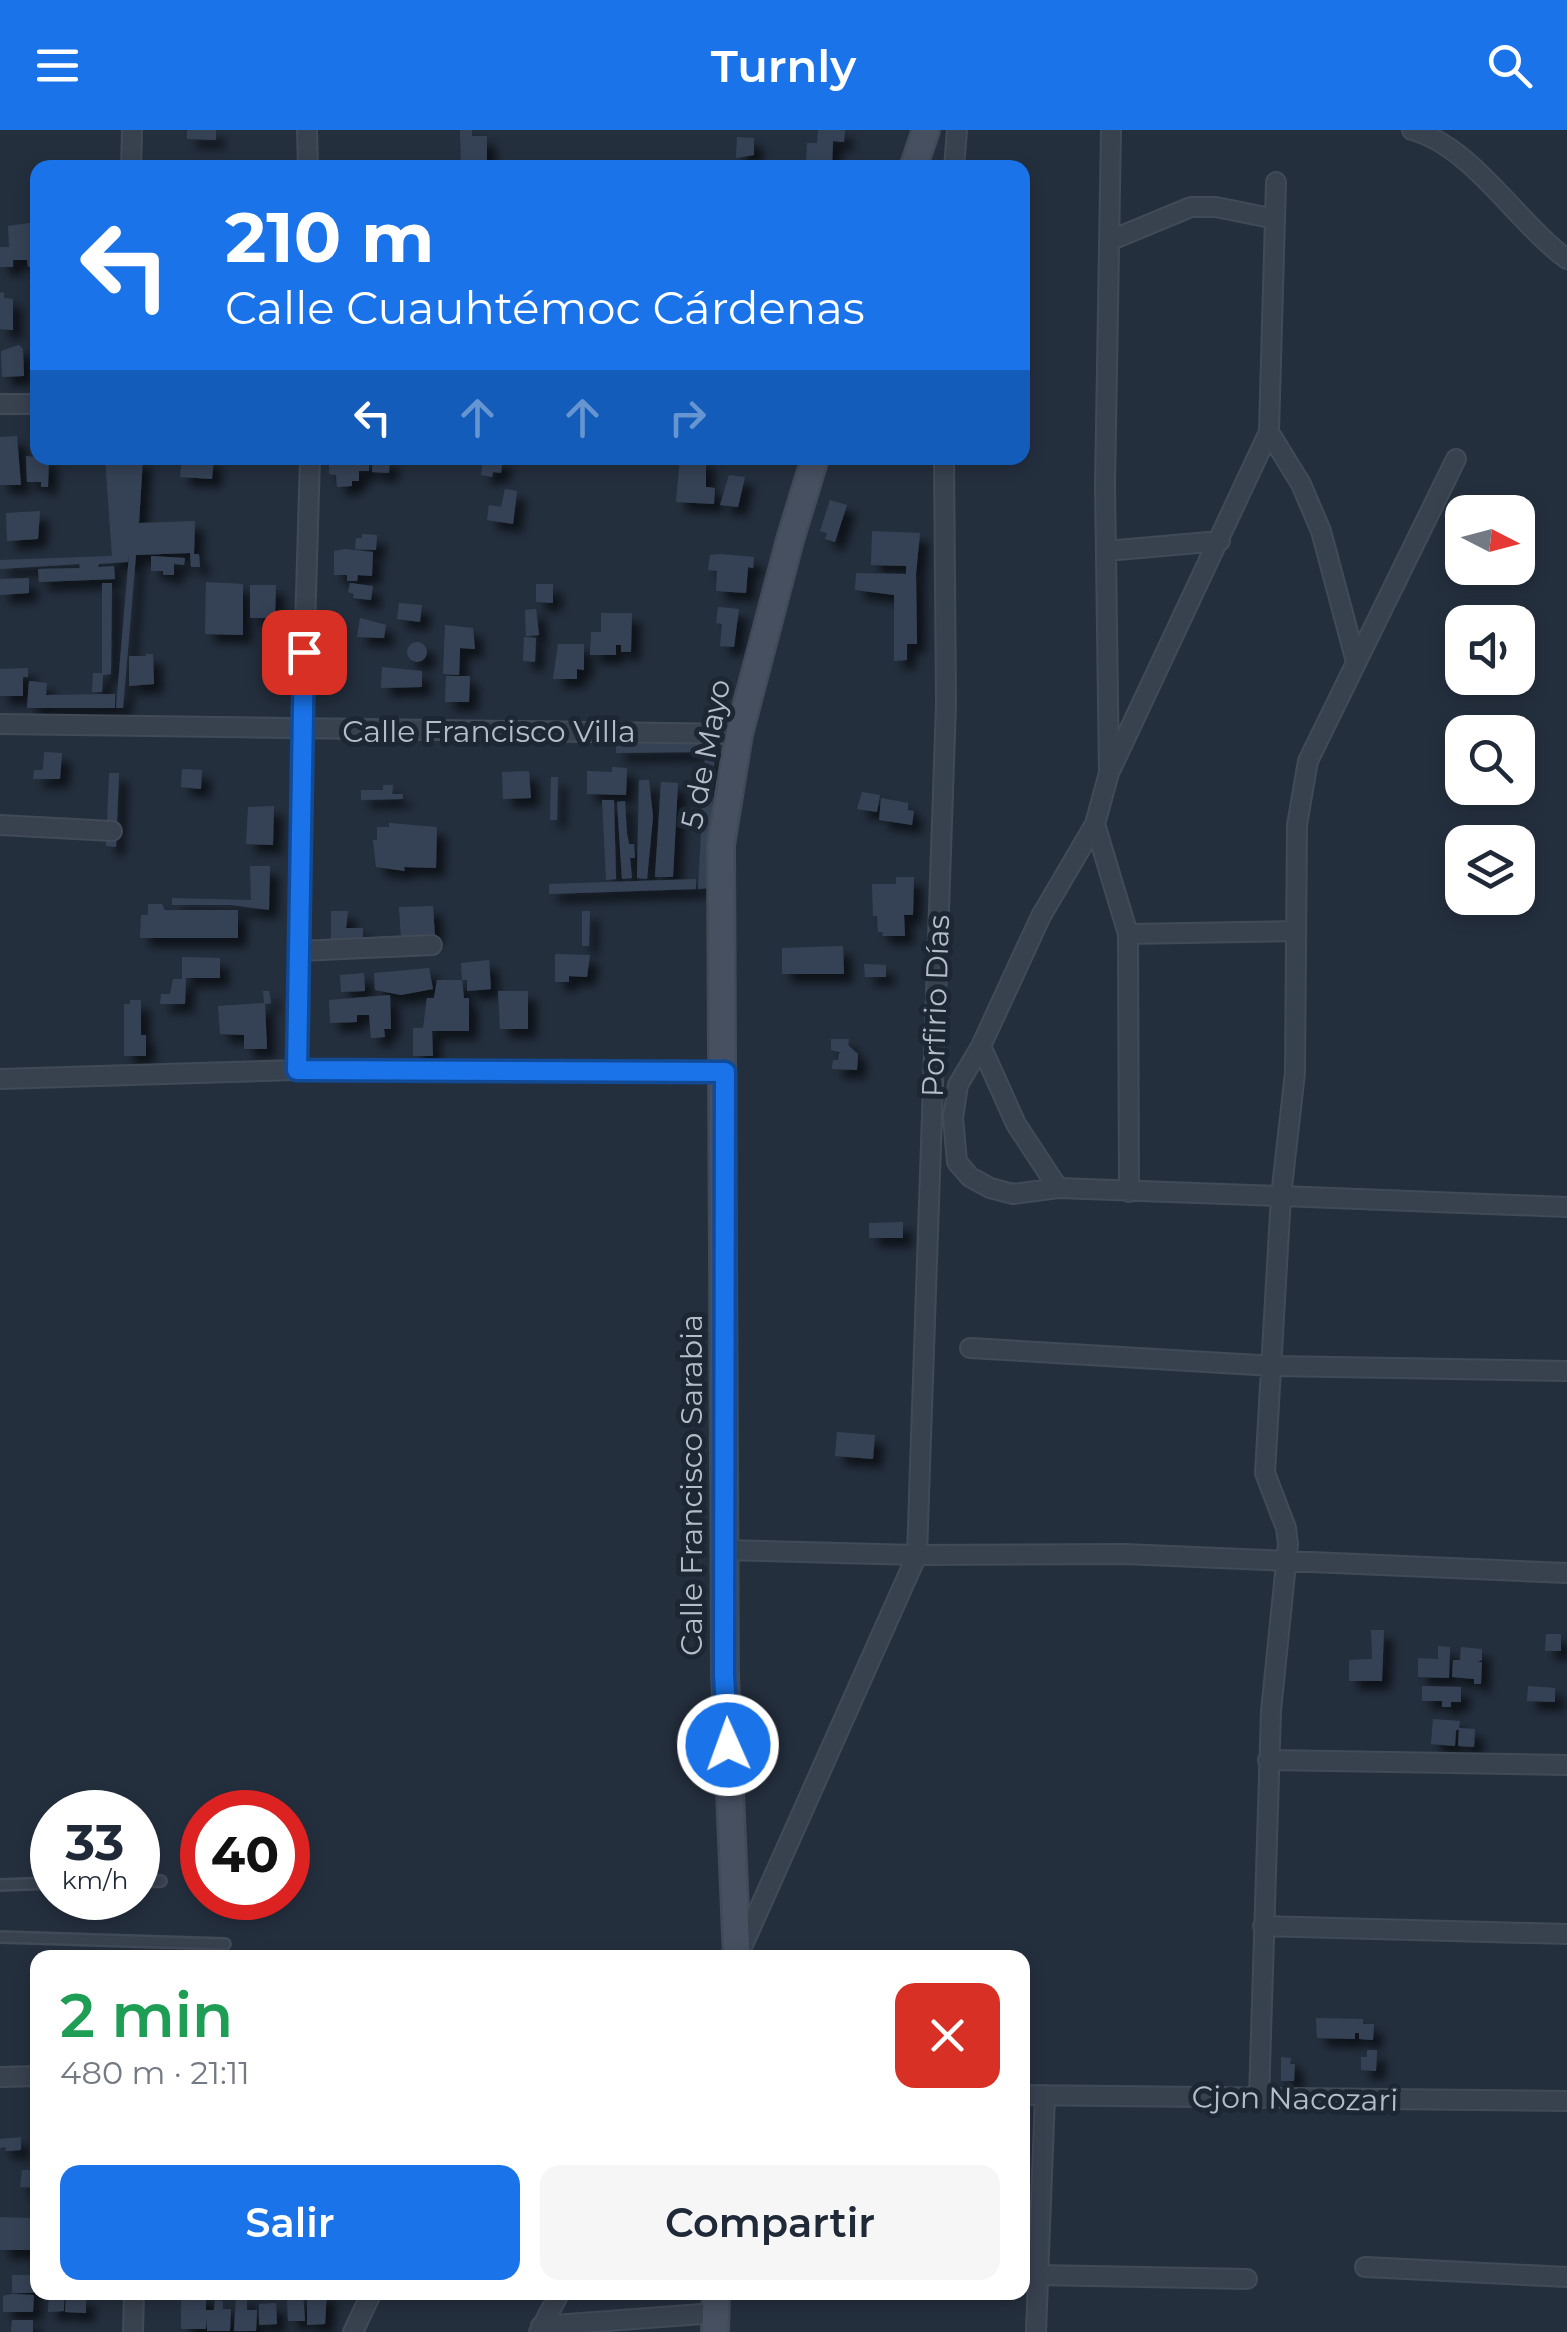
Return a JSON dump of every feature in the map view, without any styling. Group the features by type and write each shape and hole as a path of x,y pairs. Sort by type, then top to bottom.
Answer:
{"street":[{"path":"132,130 132,160"},
{"path":"307,130 308,160"},
{"path":"916,160 926,130"},
{"path":"955,160 957,130"},
{"path":"1110,772 1106,551 1111,130"},
{"path":"1412,130 1432,136 1462,159 1546,244 1567,259"},
{"path":"1276,182 1269,432 1110,772 1095,824 1042,916 958,1086 953,1118 958,1162 970,1177 1013,1194 1058,1188 1128,1192 1281,1188 1567,1207"},
{"path":"1109,241 1191,207 1216,207 1275,219"},
{"path":"0,404 30,404"},
{"path":"1269,432 1300,484 1321,530 1356,662"},
{"path":"1259,2099 1268,1760 1288,1544 1266,1473 1265,1439 1274,1366 1281,1188 1295,1073 1297,825 1308,760 1456,459"},
{"path":"297,1070 310,465"},
{"name":"5 de Mayo","path":"725,1072 721,845 739,734 813,465"},
{"name":"Porfirio Días","path":"917,1555 946,704 944,465"},
{"path":"1106,551 1220,541"},
{"name":"Calle Francisco Villa","path":"0,724 739,734"},
{"path":"1095,824 1128,934 1128,1192"},
{"path":"0,825 112,831"},
{"path":"1128,934 1296,931"},
{"path":"299,951 432,945"},
{"path":"981,1046 1016,1124 1058,1188"},
{"path":"0,1079 297,1070 725,1072"},
{"name":"Calle Francisco Sarabia","path":"725,1072 724,1674 737,1950"},
{"path":"970,1348 1274,1366 1567,1371"},
{"path":"725,1550 917,1555 1124,1554 1567,1573"},
{"path":"741,1950 917,1555"},
{"path":"1268,1760 1567,1765"},
{"path":"1263,1926 1567,1934"},
{"path":"0,2077 30,2076"},
{"name":"Cjon Nacozari","path":"1030,2095 1567,2101"},
{"path":"1036,2332 1045,2096"},
{"path":"1365,2267 1567,2276"},
{"path":"1039,2275 1247,2279"},
{"path":"133,2332 134,2300"},
{"path":"352,2332 368,2300"},
{"path":"540,2329 556,2300"},
{"path":"540,2329 715,2312"}],"lane":[{"path":"0,1884 30,1884"},
{"path":"0,1937 224,1944"}],"building":[{"path":"187,130 216,130 216,140 187,139"},
{"path":"460,130 472,130 472,136 487,136 487,160 461,160"},
{"path":"818,130 845,130 844,142 833,141 832,160 806,160 807,143 817,143"},
{"path":"737,137 754,138 754,155 736,158"},
{"path":"30,223 30,267 27,260 13,260 13,267 0,267 0,247 9,247 8,226"},
{"path":"4,292 4,298 13,299 13,330 0,329 0,293"},
{"path":"19,345 23,349 24,376 2,377 1,351"},
{"path":"17,436 21,485 0,485 0,437"},
{"path":"26,456 30,456 30,465 49,465 48,487 41,487 41,482 27,482"},
{"path":"106,465 143,465 139,523 195,521 194,554 199,554 200,567 191,567 190,553 136,555 123,708 116,708 129,555 128,562 99,564 98,567 114,566 115,579 39,582 38,569 80,568 79,564 0,569 0,560 112,556"},
{"path":"181,465 213,465 212,479 180,477"},
{"path":"329,465 369,465 369,471 359,471 359,481 352,481 352,486 337,487 336,475 329,474"},
{"path":"372,465 390,465 389,473 372,472"},
{"path":"482,465 502,465 501,473 493,472 492,477 481,475"},
{"path":"679,465 706,465 706,487 715,488 714,504 676,502"},
{"path":"729,475 745,477 738,507 720,505"},
{"path":"505,489 517,491 513,524 487,520 489,505 501,507"},
{"path":"830,500 847,505 835,542 825,539 827,533 820,531"},
{"path":"40,511 38,539 7,541 6,513"},
{"path":"872,531 920,533 917,644 907,644 907,660 894,661 894,595 855,590 856,573 906,574 906,566 871,565"},
{"path":"362,534 377,535 376,550 355,549 356,538 362,538"},
{"path":"334,551 373,552 372,576 358,575 357,581 347,581 347,575 334,575"},
{"path":"710,555 754,557 753,568 748,567 746,593 716,591 717,571 708,570"},
{"path":"151,556 185,558 184,565 174,564 174,575 163,575 163,571 151,571"},
{"path":"29,578 29,593 0,595 0,579"},
{"path":"206,582 243,584 243,635 205,634"},
{"path":"102,583 112,583 111,674 103,675 102,692 92,692 93,673 102,673"},
{"path":"350,583 373,586 371,600 353,598 354,594 348,592"},
{"path":"536,584 553,584 553,603 536,602"},
{"path":"250,585 276,585 275,618 250,618"},
{"path":"399,603 422,605 420,622 397,619"},
{"path":"718,607 739,609 734,647 720,646 722,624 716,623"},
{"path":"536,609 539,635 526,636 525,610"},
{"path":"601,613 632,613 631,652 621,652 621,645 616,645 616,655 590,655 591,632 601,632"},
{"path":"360,618 386,625 384,638 357,637"},
{"path":"445,625 473,628 475,649 460,648 459,675 443,674"},
{"path":"524,637 536,638 535,662 523,661"},
{"path":"417,642 427,652 417,662 407,652"},
{"path":"558,644 584,644 584,670 577,669 577,679 553,679"},
{"path":"153,654 154,684 129,686 129,656"},
{"path":"382,667 422,671 422,687 381,688"},
{"path":"28,668 28,677 23,677 23,696 0,696 0,669"},
{"path":"446,676 470,676 469,702 445,702"},
{"path":"29,681 47,683 46,695 115,694 115,708 27,708"},
{"path":"715,741 709,888 698,889 705,756 709,757 710,746 700,742"},
{"path":"698,742 698,752 616,753 616,744"},
{"path":"44,752 62,753 60,779 33,779 34,770 43,770"},
{"path":"612,767 627,768 626,795 587,794 587,771 612,772"},
{"path":"182,769 202,770 201,789 181,787"},
{"path":"529,771 531,798 503,799 502,772"},
{"path":"109,773 119,773 116,847 106,846"},
{"path":"551,777 558,777 557,820 550,820"},
{"path":"639,780 649,780 653,817 647,879 637,878"},
{"path":"661,782 678,783 673,877 655,877"},
{"path":"383,785 393,785 392,794 403,794 403,799 361,800 361,790 383,790"},
{"path":"862,792 880,795 877,812 857,809"},
{"path":"881,798 908,803 908,810 914,811 912,825 879,820"},
{"path":"602,800 614,800 616,879 606,880"},
{"path":"625,801 627,834 629,844 634,844 635,858 630,858 632,878 622,879 617,802"},
{"path":"274,806 273,845 246,844 248,807"},
{"path":"389,823 437,827 436,868 404,867 405,871 376,867 373,840 377,840 377,827 389,827"},
{"path":"250,866 270,866 269,910 232,905 172,905 172,898 251,900"},
{"path":"896,877 914,877 913,915 904,915 905,936 882,936 877,916 873,916 872,884 896,884"},
{"path":"696,879 696,889 549,894 549,884"},
{"path":"148,904 162,904 165,910 238,910 238,938 140,938 141,915 148,915"},
{"path":"433,906 435,936 401,938 399,907"},
{"path":"331,911 348,911 346,928 363,928 363,940 331,941"},
{"path":"582,911 590,911 589,946 582,946"},
{"path":"843,946 844,974 782,974 782,948"},
{"path":"555,954 590,955 587,977 569,976 569,982 555,982"},
{"path":"182,957 220,958 220,978 186,978 185,1004 160,1004 161,994 170,994 173,979 182,979"},
{"path":"489,960 491,989 467,991 461,963"},
{"path":"864,964 886,965 886,977 865,977"},
{"path":"429,968 433,989 401,995 375,990 374,973"},
{"path":"364,973 365,991 341,992 340,975"},
{"path":"437,980 462,980 464,998 469,998 469,1031 432,1031 433,1056 413,1056 413,1028 423,1028 427,998 434,998"},
{"path":"263,991 269,991 271,1003 265,1004 267,1049 244,1049 244,1035 220,1034 218,1006 264,1003"},
{"path":"498,991 528,991 528,1029 500,1029"},
{"path":"390,995 391,1029 384,1029 385,1037 371,1038 369,1015 357,1015 357,1022 330,1023 329,1000"},
{"path":"130,1000 141,1000 141,1035 146,1035 146,1056 124,1056 124,1004 130,1004"},
{"path":"831,1039 849,1039 848,1045 858,1054 857,1070 832,1069 833,1060 838,1060 842,1053 831,1050"},
{"path":"903,1222 903,1238 869,1238 869,1223"},
{"path":"837,1432 875,1435 873,1459 835,1456"},
{"path":"1371,1630 1384,1630 1382,1681 1349,1681 1349,1660 1372,1659"},
{"path":"1546,1634 1561,1634 1561,1651 1545,1651"},
{"path":"1438,1646 1450,1647 1449,1678 1418,1677 1418,1658 1438,1659"},
{"path":"1461,1647 1482,1649 1482,1660 1477,1662 1482,1662 1481,1684 1474,1684 1474,1679 1452,1677 1453,1660 1460,1660"},
{"path":"1422,1686 1461,1687 1461,1702 1442,1707 1442,1701 1422,1701"},
{"path":"1528,1686 1555,1688 1555,1702 1527,1701"},
{"path":"1433,1719 1460,1721 1459,1728 1475,1729 1474,1747 1458,1746 1459,1730 1455,1746 1431,1744"},
{"path":"1316,2018 1363,2019 1363,2024 1374,2024 1373,2040 1359,2039 1359,2033 1355,2033 1355,2039 1317,2038"},
{"path":"1367,2050 1377,2050 1376,2071 1361,2070 1361,2057 1367,2057"},
{"path":"1281,2057 1291,2058 1290,2064 1295,2064 1294,2081 1281,2081"},
{"path":"21,2137 21,2150 0,2148 0,2139"},
{"path":"22,2170 30,2170 30,2188 20,2187"},
{"path":"0,2217 30,2218 30,2250 0,2250"},
{"path":"12,2275 30,2275 30,2293 12,2293"},
{"path":"30,2295 33,2312 3,2312 3,2296"},
{"path":"49,2300 64,2300 64,2311 48,2312"},
{"path":"66,2300 86,2300 86,2313 65,2312"},
{"path":"181,2300 206,2300 206,2310 214,2310 215,2300 223,2301 223,2309 231,2309 230,2331 207,2331 207,2316 206,2329 181,2329"},
{"path":"236,2300 247,2300 247,2310 257,2310 256,2331 234,2331"},
{"path":"287,2300 304,2300 305,2321 288,2321"},
{"path":"307,2300 326,2300 325,2324 307,2325"},
{"path":"276,2303 277,2324 259,2325 259,2304"},
{"path":"12,2320 33,2320 33,2332 11,2332"}],"route":[{"path":"304,652 297,1070 725,1072 724,1674 728,1745"}]}
